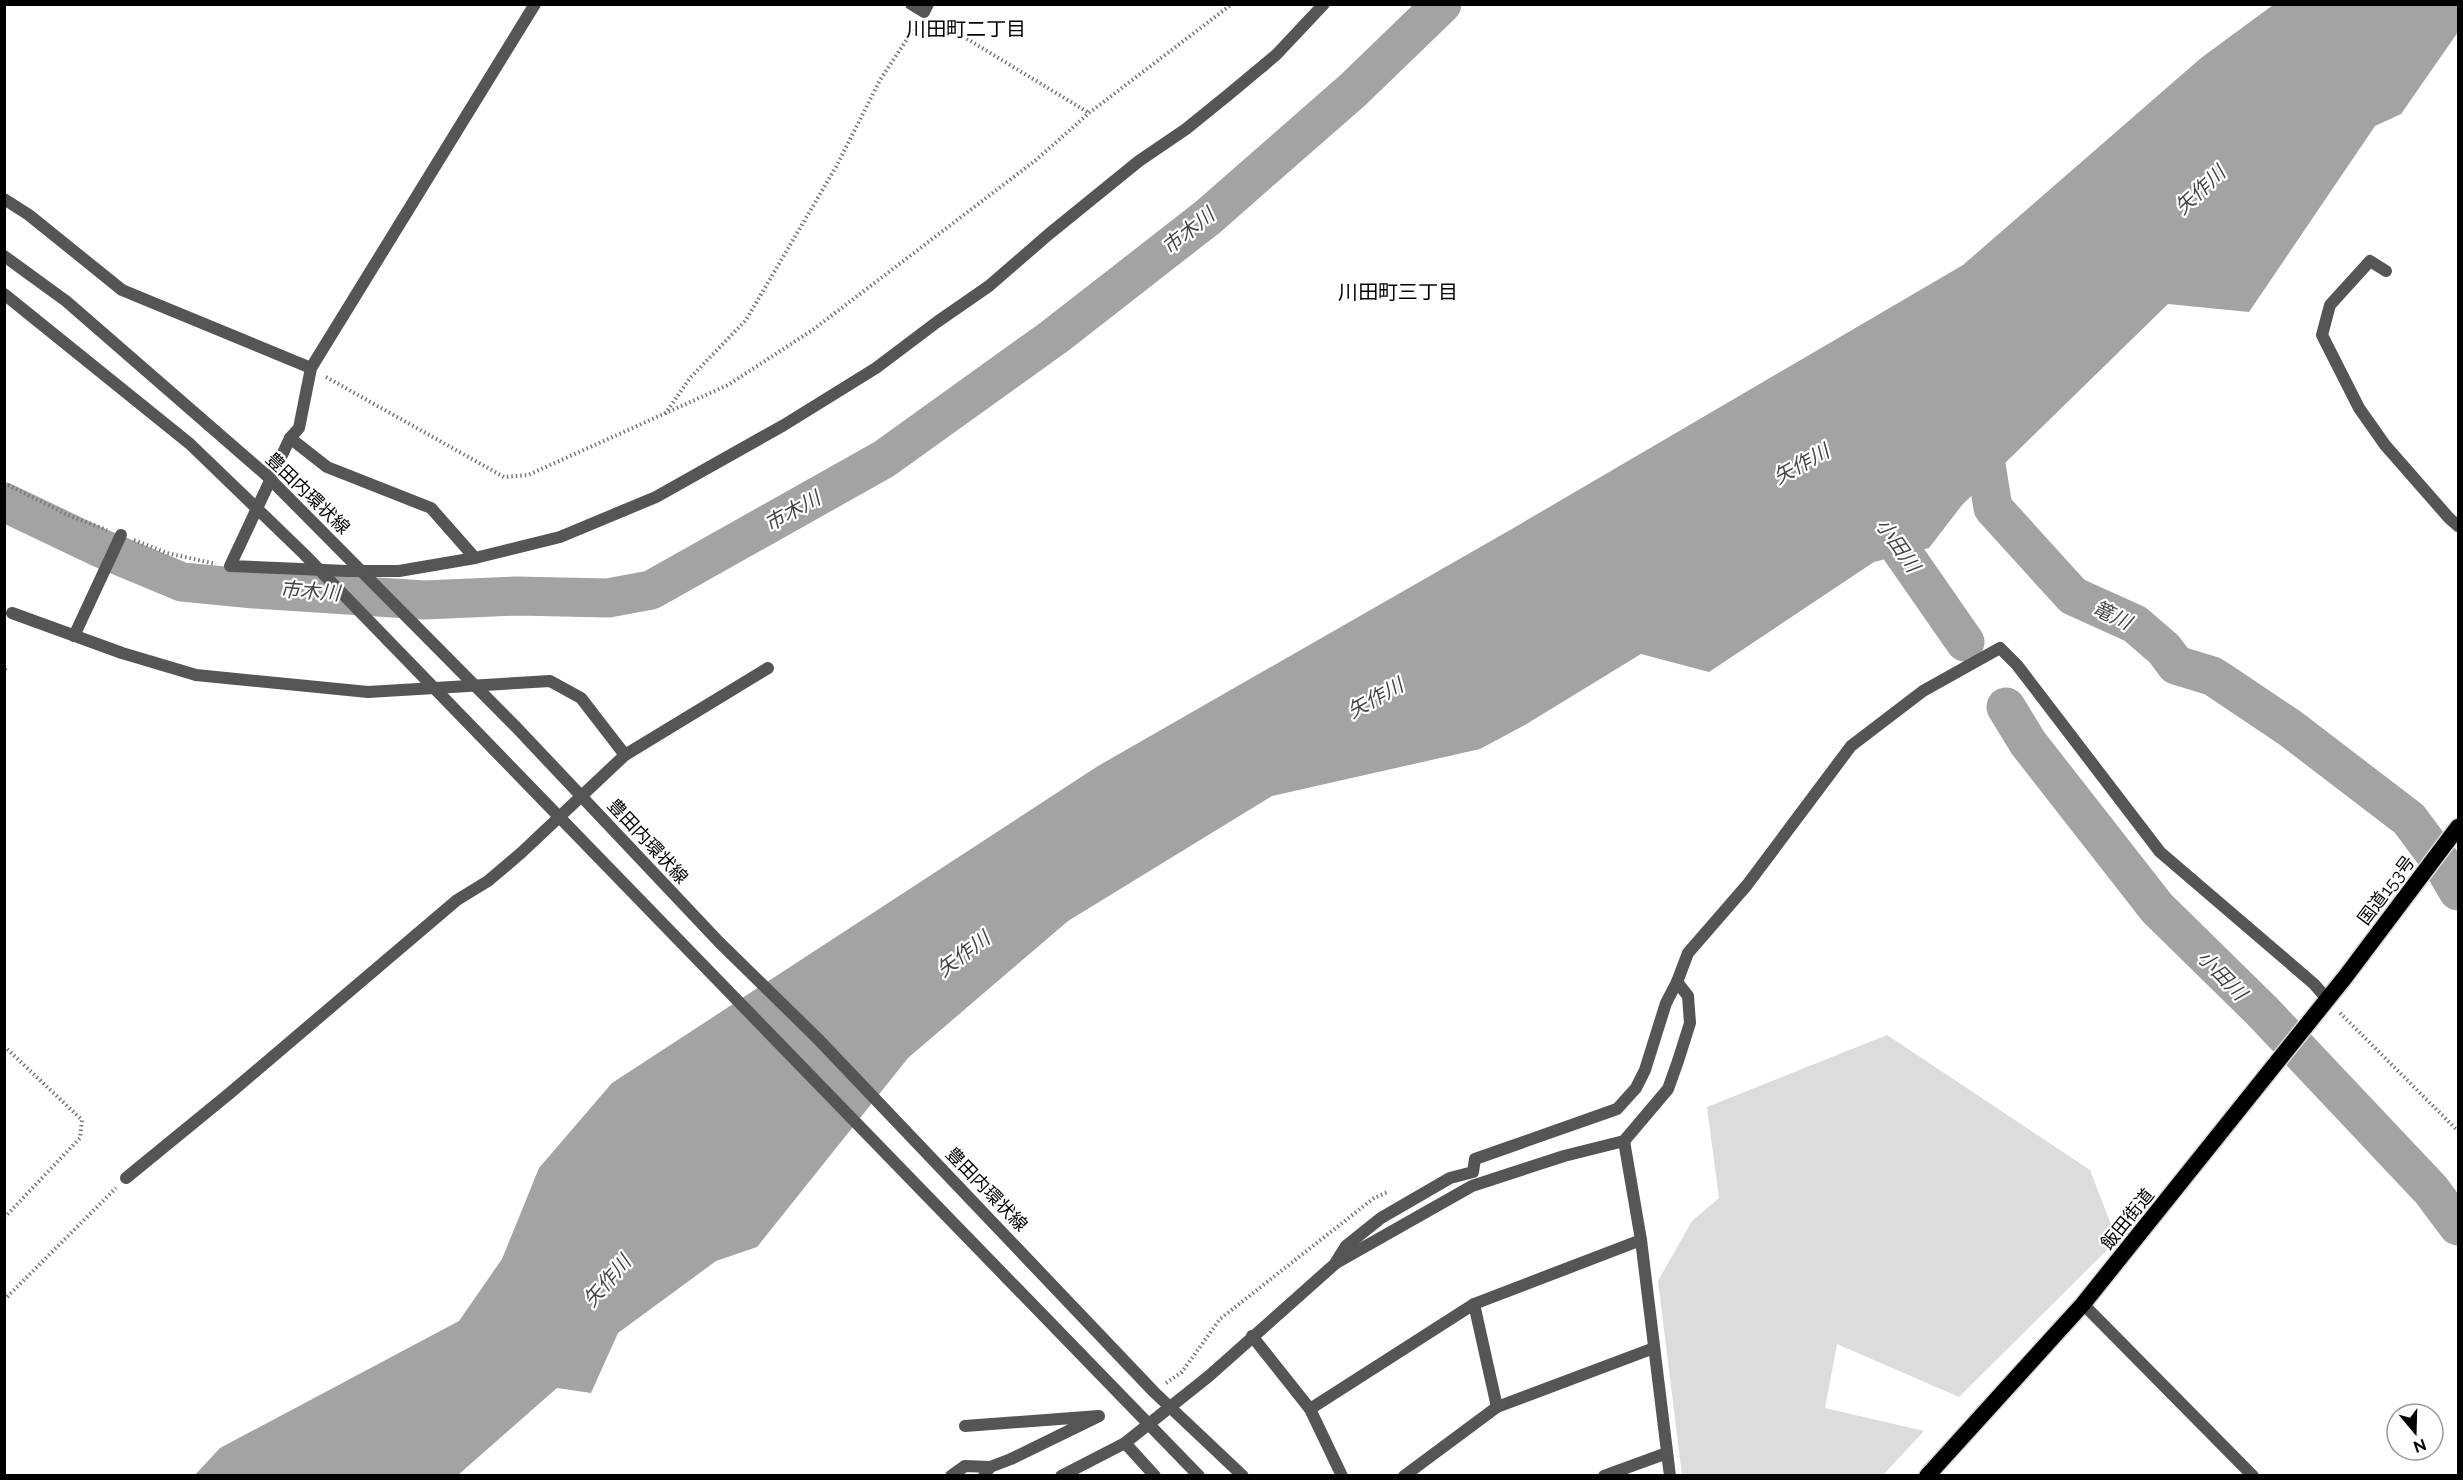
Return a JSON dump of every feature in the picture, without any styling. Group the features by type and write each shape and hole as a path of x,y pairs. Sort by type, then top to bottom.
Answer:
{"highway":[{"name":"国道153号","path":"2346,976 2458,827"},
{"name":"飯田街道","path":"1927,1476 2083,1304 2346,976"}],"street":[{"path":"535,4 310,368 299,428 290,438 230,566 399,571 475,558 560,537 656,497 774,430 876,368 936,322 989,286 1139,161 1186,129 1276,55 1324,4"},
{"path":"911,4 926,8"},
{"path":"4,199 56,235 122,290 310,368"},
{"name":"豊田内環状線","path":"4,256 66,301 265,474 516,727 719,942 818,1039 1154,1392 1243,1476"},
{"path":"2386,271 2370,261 2330,305 2322,335 2359,408 2385,445 2458,526"},
{"path":"4,294 190,444 304,554 1199,1476"},
{"path":"290,438 327,467 431,508 475,558"},
{"path":"74,636 121,535"},
{"path":"12,613 74,636 196,675 345,690 378,691 550,681 581,698 625,755"},
{"path":"1336,1263 1346,1246 1381,1218 1450,1178 1473,1172 1475,1159 1617,1109 1636,1088 1645,1070 1666,1003 1688,953 1747,885 1851,746 1923,692 2000,648 2017,665 2160,852 2314,984 2327,999"},
{"path":"126,1178 458,900 488,881 625,755 768,668"},
{"path":"1061,1476 1125,1443 1209,1376 1336,1263 1472,1186 1564,1156 1624,1141 1668,1089 1678,1061 1690,1023 1688,996 1677,982"},
{"path":"1624,1141 1641,1240 1670,1476"},
{"path":"1310,1409 1474,1304 1641,1240"},
{"path":"1474,1304 1497,1407"},
{"path":"2083,1304 2253,1476"},
{"path":"1252,1336 1310,1409 1342,1476"},
{"path":"1404,1476 1497,1407 1654,1348"},
{"path":"951,1476 964,1466 987,1471 1099,1416 965,1426"},
{"path":"1125,1443 1155,1476"},
{"path":"1604,1476 1667,1453"}],"path":[{"path":"310,368 504,477 528,475 728,385 814,329 1036,160 1089,113 1232,4"},
{"path":"665,415 690,378 746,320 836,167 880,80 926,8 1089,113"},
{"path":"2327,999 2458,1131"},
{"path":"4,1046 82,1120 80,1138 4,1218"},
{"path":"4,1300 126,1178"},
{"path":"1163,1384 1182,1372 1220,1318 1374,1198 1395,1189"}],"shaded area":[{"path":"1887,1035 2090,1170 2117,1240 1959,1397 1837,1344 1825,1408 1924,1431 1883,1475 1682,1475 1658,1281 1692,1221 1719,1198 1707,1107"}],"water":[{"name":"矢作川","path":"2273,5 2458,5 2458,32 2401,114 2375,126 2249,312 2168,304 1962,505 1929,548 1874,562 1709,672 1641,654 1523,726 1480,749 1272,796 1068,921 908,1058 757,1247 716,1261 618,1333 591,1393 557,1388 458,1475 194,1476 220,1448 459,1321 502,1259 539,1168 612,1083 1098,766 1510,530 1963,265 2201,58"}],"waterway":[{"name":"市木川","path":"4,502 98,547 182,582 424,600 517,596 608,598 651,590 884,459 1054,337 1208,217 1353,90 1442,4"},
{"name":"篭川","path":"1980,427 1993,508 2073,596 2135,624 2164,649 2176,665 2212,676 2220,681 2290,728 2409,819 2441,862 2458,891"},
{"name":"小田川","path":"1874,511 1965,642"},
{"name":"小田川","path":"2006,707 2028,743 2157,908 2263,1012 2431,1190 2458,1226"}],"district":[{"name":"川田町二丁目","path":"966,29"},
{"name":"川田町三丁目","path":"1398,292"}]}
